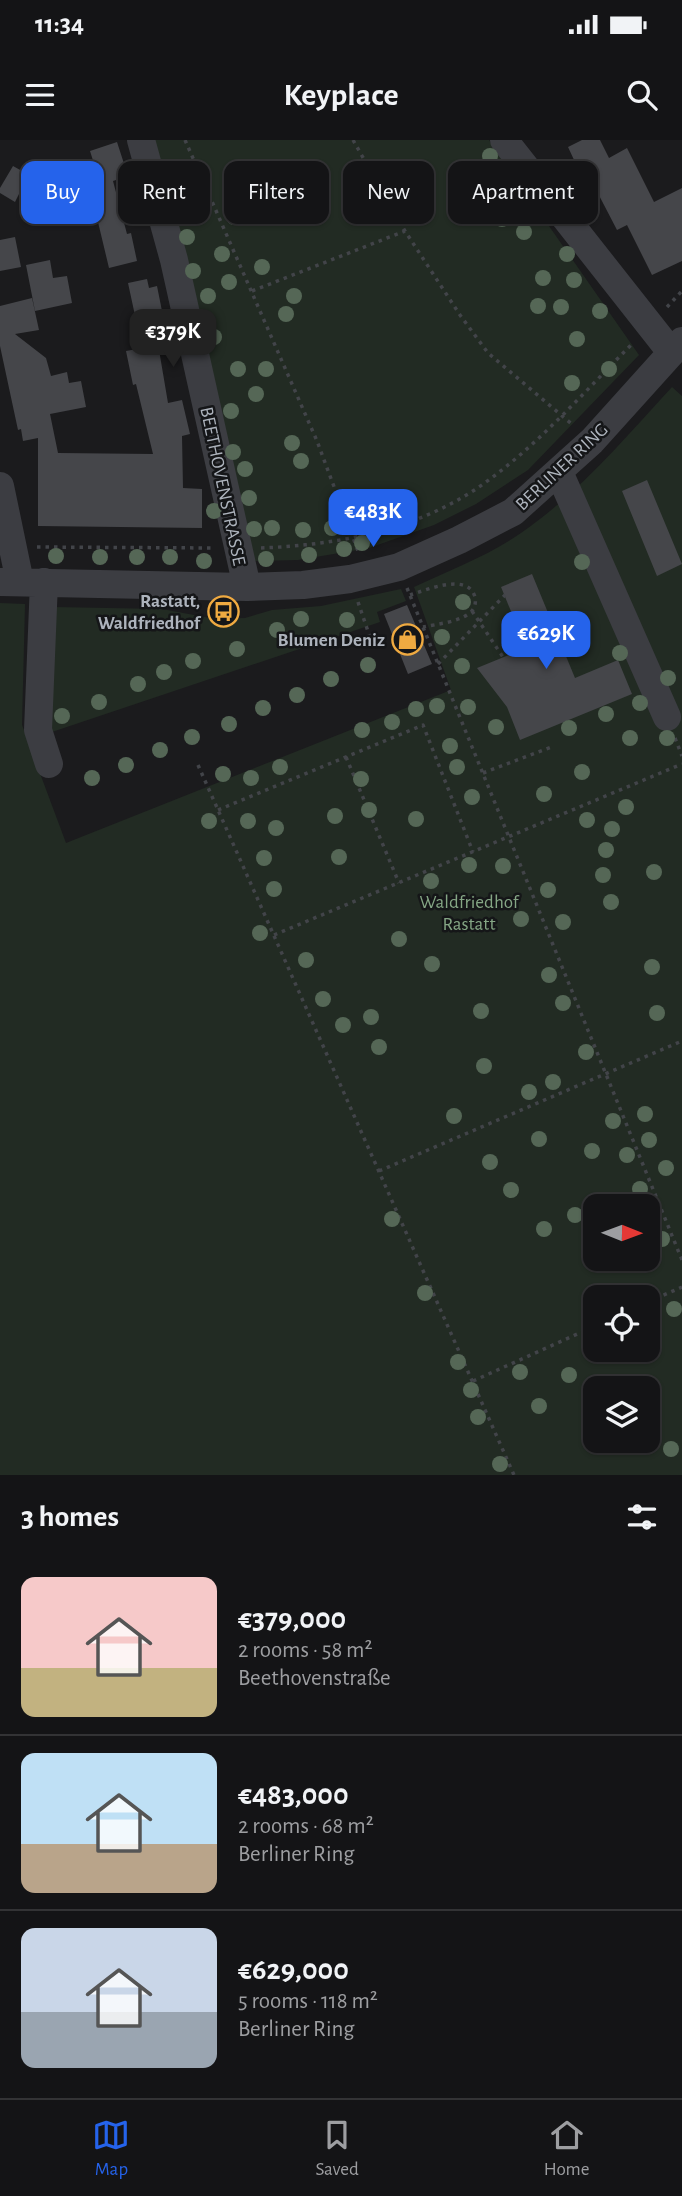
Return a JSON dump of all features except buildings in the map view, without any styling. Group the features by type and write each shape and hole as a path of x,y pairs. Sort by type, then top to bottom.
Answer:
{"street":[{"name":"BEETHOVENSTRASSE","path":"141,140 174,260 247,587"},
{"path":"517,145 649,327 677,346"},
{"name":"BERLINER RING","path":"21,582 247,587 303,585 359,577 399,566 513,512 592,441 677,346"},
{"path":"559,472 667,718"},
{"path":"0,486 21,582 38,730 49,764"}],"path":[{"path":"185,140 317,441 352,539 373,646"},
{"path":"354,140 405,231 488,353 592,441"},
{"path":"252,291 405,231"},
{"path":"13,547 309,546 352,539 402,525 474,490 521,454 682,291"},
{"path":"423,627 463,617 472,611 476,602 474,593 466,585 455,584 436,586 410,595 508,837 682,1260"},
{"path":"438,664 505,595"},
{"path":"472,611 503,657"},
{"path":"218,810 423,725 473,852"},
{"path":"483,773 555,746"},
{"path":"346,757 399,883"},
{"path":"274,935 682,764"},
{"path":"198,765 514,1475"},
{"path":"379,1171 682,1041"},
{"path":"660,1297 682,1287"},
{"path":"472,1381 583,1331"}],"green space":[{"path":"151,140 489,140 504,161 448,161 448,224 548,224 639,355 528,470 476,504 434,525 369,548 298,560 249,561 171,224 210,224 210,161 156,161"},
{"name":"Waldfriedhof Rastatt","path":"672,387 682,396 682,1475 0,1475 0,603 25,604 22,725 66,843 451,690 414,587 495,549 521,533 601,464"},
{"path":"401,589 406,601 377,612 380,622 49,733 53,607 162,609 215,619 245,618 272,610 321,606"}],"place":[{"name":"Rastatt, Waldfriedhof","path":"223,611"},
{"name":"Blumen Deniz","path":"408,639"}]}
